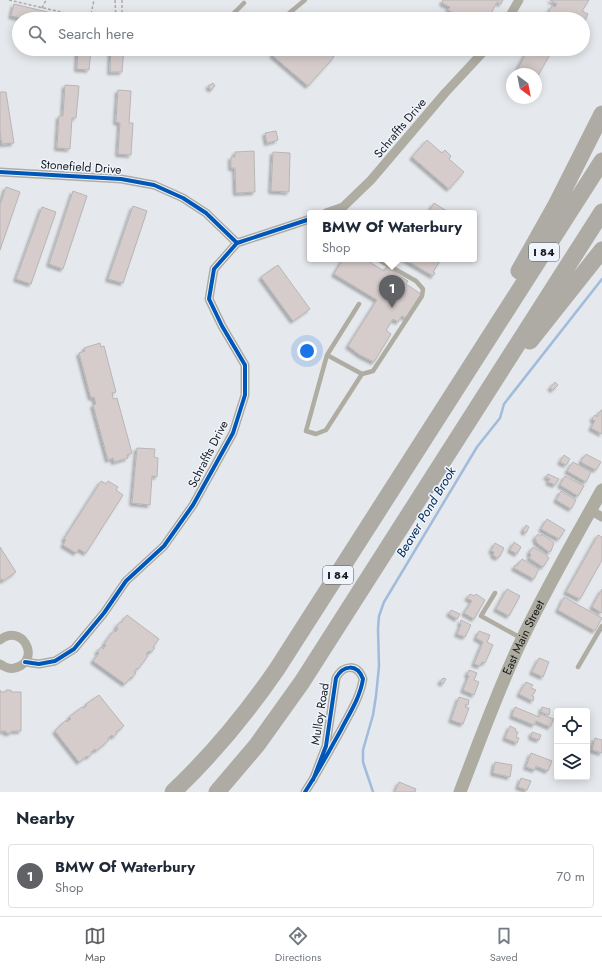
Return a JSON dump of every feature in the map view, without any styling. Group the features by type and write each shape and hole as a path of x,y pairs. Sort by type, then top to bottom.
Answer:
{"highway":[{"path":"485,344 491,318 555,207 602,114"},
{"name":"I 84","path":"173,792 225,738 265,687 295,643 602,161"},
{"name":"I 84","path":"217,792 257,745 288,703 602,212"},
{"path":"508,358 531,340 602,250"}],"main road":[{"name":"East Main Street","path":"463,785 494,705 522,639 546,591 602,490"}],"street":[{"path":"512,12 519,0"},
{"name":"Schraffts Drive","path":"334,210 343,207 372,180 445,93 479,56"},
{"name":"Stonefield Drive","path":"0,172 121,179 154,185 183,198 206,212 237,243"},
{"path":"237,243 307,220"},
{"name":"Schraffts Drive","path":"0,664 10,668 16,668 25,662 39,664 55,661 74,649 104,613 126,581 164,546 193,505 232,434 246,395 245,365 222,326 209,299 214,269 237,243"},
{"path":"590,510 602,517"},
{"path":"0,640 10,635 21,638 27,646 27,657 25,662"},
{"name":"Mulloy Road","path":"305,792 313,780 360,693 363,679 357,670 344,668 339,672 336,678 326,746 313,780"}],"lane":[{"path":"290,12 305,0"},
{"path":"235,12 244,3"},
{"path":"359,304 327,355 306,431 316,434 326,430 362,374 373,370 422,296 423,289 416,281 382,262"},
{"path":"327,355 362,374"},
{"path":"495,593 481,616 522,639"},
{"path":"578,667 602,626"}],"path":[{"path":"8,0 60,12"},
{"path":"42,8 46,0"},
{"path":"92,12 94,0"},
{"path":"115,0 116,12"},
{"path":"122,0 122,12"}],"building":[{"path":"443,0 503,0 501,4 497,2 492,12 452,12 448,10 450,7 442,3"},
{"path":"550,0 589,0 582,11 584,12 549,12 552,6 555,7 557,4"},
{"path":"14,4 47,12 12,12"},
{"path":"78,56 90,56 89,70 77,69"},
{"path":"111,56 123,56 122,72 110,72"},
{"path":"273,56 333,56 334,57 308,86"},
{"path":"524,56 549,56 542,68 518,68"},
{"path":"213,83 215,86 211,90 208,86"},
{"path":"65,85 79,86 76,118 72,118 70,149 57,148 59,116 63,116"},
{"path":"118,90 131,91 129,123 133,123 131,155 118,154 120,123 116,122"},
{"path":"0,92 6,92 14,143 2,144 0,132"},
{"path":"276,131 278,140 267,143 265,133"},
{"path":"427,140 442,153 445,150 451,156 449,159 464,172 449,189 412,157"},
{"path":"254,151 255,192 236,193 235,168 231,168 231,157 235,157 235,152"},
{"path":"273,152 290,153 289,192 271,191"},
{"path":"6,187 20,192 0,250 0,205"},
{"path":"73,191 87,196 63,269 49,264"},
{"path":"434,203 445,210 430,210"},
{"path":"133,206 147,211 123,283 108,279"},
{"path":"42,207 56,212 31,284 16,279"},
{"path":"341,262 370,262 384,271 386,267 408,281 406,284 421,294 406,318 402,316 398,322 393,319 386,330 391,334 374,362 360,355 348,346 377,300 334,274"},
{"path":"409,262 439,262 433,272 435,273 433,276"},
{"path":"278,265 310,309 293,321 261,277"},
{"path":"100,343 101,347 104,346 116,392 112,393 113,399 117,398 132,453 127,455 128,458 114,462 113,458 108,460 93,405 96,404 94,397 91,398 79,353 85,351 84,348"},
{"path":"555,382 558,385 553,390 550,388"},
{"path":"601,410 602,434 591,428 595,421 592,419 595,415 597,417"},
{"path":"137,448 155,449 154,457 158,458 157,477 152,476 150,505 132,503"},
{"path":"586,454 601,462 596,470 582,463 581,461"},
{"path":"564,455 570,459 566,465 560,462"},
{"path":"573,462 591,472 586,482 567,471"},
{"path":"548,474 559,479 555,485 548,482 550,479 546,477"},
{"path":"565,476 584,486 578,496 560,485"},
{"path":"101,481 106,484 108,481 118,487 116,490 123,495 86,553 79,549 76,553 63,545 66,540 64,539"},
{"path":"561,491 576,500 571,509 556,500"},
{"path":"547,519 565,530 559,539 541,529"},
{"path":"526,525 529,527 526,533 523,531"},
{"path":"538,534 541,536 542,534 554,543 551,551 549,552 537,543 535,538"},
{"path":"598,535 602,537 602,560 580,599 566,592"},
{"path":"514,542 521,547 517,554 510,550"},
{"path":"495,543 504,548 500,556 497,558 493,555 494,552 491,551"},
{"path":"0,547 16,572 3,581 2,579 0,580"},
{"path":"533,547 547,555 549,558 543,567 529,558 531,555 529,553"},
{"path":"522,559 539,569 534,579 514,568 515,565 517,566"},
{"path":"507,589 520,596 509,616 496,609"},
{"path":"602,589 602,613 592,607"},
{"path":"470,594 474,596 476,594 485,600 474,619 464,613 472,601 467,598"},
{"path":"564,597 602,618 595,631 558,610"},
{"path":"451,610 460,614 457,619 449,614"},
{"path":"127,615 159,639 153,647 155,648 146,654 148,656 134,672 136,673 132,678 131,677 125,684 93,661 99,653 97,652 101,647 103,649 106,645 104,644 114,630 116,632 118,628 116,627"},
{"path":"461,620 471,625 465,637 457,634 461,625"},
{"path":"479,631 490,635 487,642 493,645 485,663 482,662 480,666 474,664 483,642 476,638"},
{"path":"539,658 549,662 543,677 532,672"},
{"path":"469,670 477,673 474,680 479,682 474,695 463,690 469,676 467,675"},
{"path":"443,678 446,679 443,684 440,682"},
{"path":"526,682 533,685 531,688 536,690 532,696 534,697 533,701 519,694"},
{"path":"0,690 1,692 11,690 11,692 21,692 21,731 11,731 11,733 6,733 6,731 1,731 0,733"},
{"path":"99,695 124,726 116,732 117,734 113,737 112,735 108,738 109,740 96,751 95,749 91,752 92,754 79,762 55,731 66,720 67,722 71,719 69,717 82,707 84,708 87,705 86,704"},
{"path":"459,697 469,700 468,705 466,704 465,707 469,708 463,724 451,720"},
{"path":"515,707 539,717 540,714 554,719 550,727 536,721 534,725 512,716"},
{"path":"542,707 550,709 549,715 541,712"},
{"path":"510,726 518,732 516,737 519,738 517,743 505,738"},
{"path":"532,732 541,735 539,740 531,737"},
{"path":"595,738 602,740 602,753 592,750"},
{"path":"531,753 552,761 548,771 536,766 535,770 526,767"},
{"path":"495,762 512,765 510,777 493,773"},
{"path":"521,778 531,781 527,790 518,787"},
{"path":"399,782 416,789 415,792 395,792"}],"waterway":[{"name":"Beaver Pond Brook","path":"373,792 363,762 363,750 373,715 376,696 379,666 379,616 384,602 477,447 500,418 504,404 602,279"}],"cycle path":[{"path":"0,172 121,179 154,185 183,198 206,213 237,243"},
{"path":"25,662 39,664 55,661 74,649 104,613 126,581 164,546 193,505 233,433 245,395 245,365 222,326 209,299 214,269 237,243 307,220"},
{"path":"305,792 310,784 314,777 319,769 354,706 362,686 363,679 354,668 346,668 342,670 336,678 326,746 313,780"}],"place":[{"name":"BMW Of Waterbury","path":"392,308"}]}
